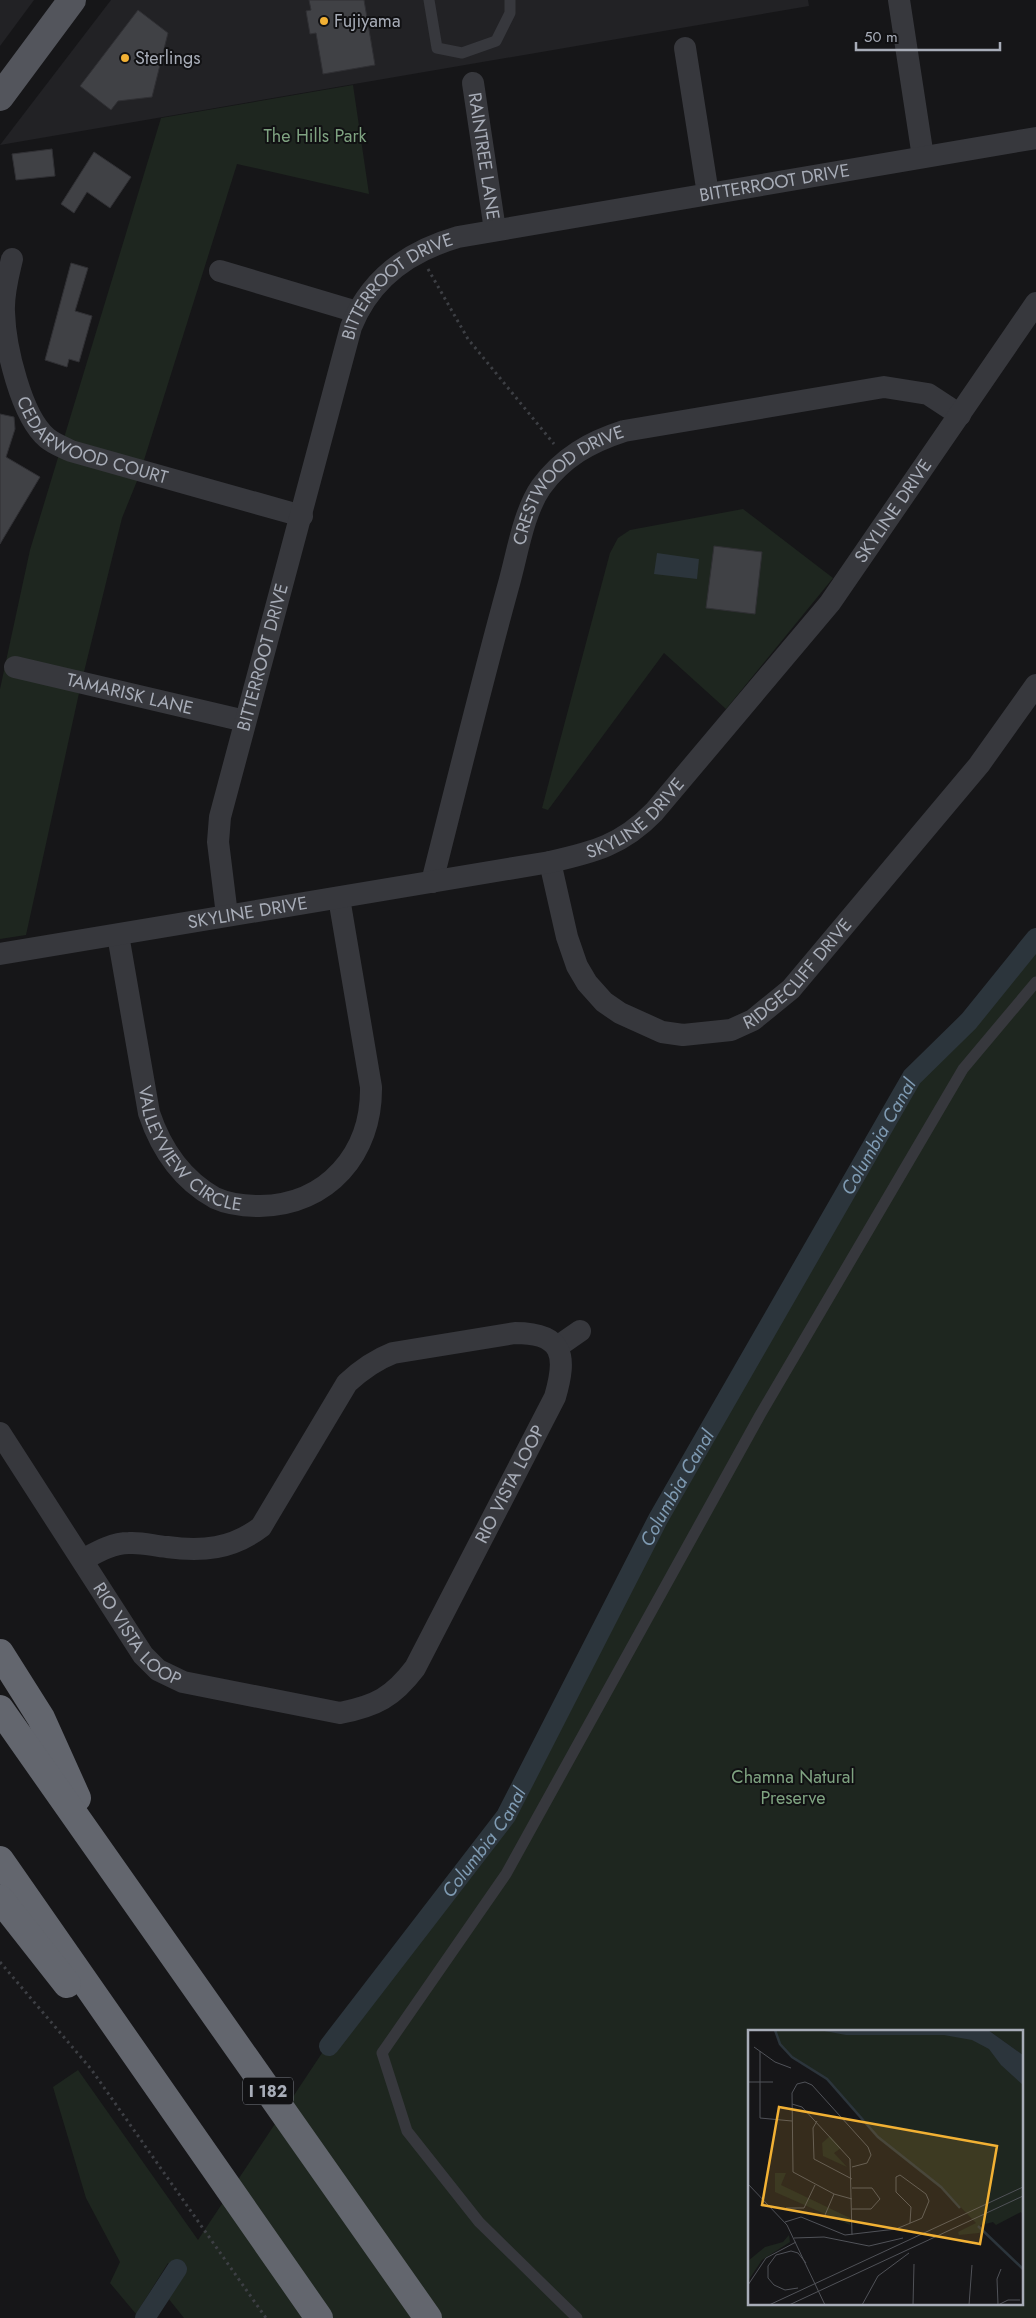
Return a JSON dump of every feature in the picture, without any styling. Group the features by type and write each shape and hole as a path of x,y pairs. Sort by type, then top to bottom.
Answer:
{"highway":[{"path":"0,1653 41,1718 108,1865"},
{"name":"I 182","path":"0,1709 428,2318"},
{"path":"0,1860 319,2318"},
{"path":"0,1900 58,1975 143,2065"}],"main road":[{"path":"0,97 72,0"}],"street":[{"path":"898,0 923,157"},
{"path":"684,48 708,194"},
{"name":"RAINTREE LANE","path":"474,83 495,230"},
{"name":"BITTERROOT DRIVE","path":"227,915 218,842 220,817 302,516 346,343 357,312 376,284 394,266 418,251 458,237 1036,138"},
{"name":"CEDARWOOD COURT","path":"12,259 6,288 4,311 5,335 22,398 29,414 47,438 71,451 302,516"},
{"path":"220,271 357,312"},
{"name":"SKYLINE DRIVE","path":"0,954 550,862 586,854 618,842 638,829 654,812 830,603 1036,303"},
{"name":"CRESTWOOD DRIVE","path":"432,882 495,633 531,506 552,473 567,459 584,446 624,431 884,387 928,394 960,415"},
{"name":"TAMARISK LANE","path":"15,667 245,721"},
{"name":"RIDGECLIFF DRIVE","path":"550,862 567,937 577,966 587,983 604,1002 620,1014 662,1032 683,1035 730,1030 753,1020 791,989 979,765 1036,685"},
{"name":"VALLEYVIEW CIRCLE","path":"118,935 149,1113 156,1137 170,1160 190,1180 217,1198 247,1206 272,1206 299,1199 322,1188 341,1171 356,1154 365,1132 371,1109 371,1087 339,898"},
{"path":"557,1347 580,1331"},
{"name":"RIO VISTA LOOP","path":"515,1333 531,1333 545,1336 557,1347 562,1363 560,1379 546,1418 415,1668 401,1686 381,1702 340,1713 183,1682 158,1670 143,1654 82,1560 101,1550 122,1544 143,1543 194,1550 210,1550 234,1544 249,1536 261,1527 347,1383 381,1358 393,1354 515,1333"},
{"path":"0,1433 82,1560"}],"lane":[{"path":"429,0 436,48 462,53 496,41 510,13 510,0"},
{"path":"577,2318 478,2222 407,2131 382,2053 506,1874 760,1415 963,1069 1036,982"}],"path":[{"path":"418,251 468,339 567,459"},
{"path":"0,1962 91,2069 266,2318"}],"shaded area":[{"path":"0,0 34,0 0,46"},
{"path":"111,0 808,0 809,6 0,145"},
{"path":"657,553 699,559 697,579 654,574"}],"green space":[{"name":"The Hills Park","path":"353,85 369,194 237,164 139,476 122,518 81,684 26,935 0,939 0,689 30,550 161,118"},
{"path":"743,509 833,578 726,709 664,653 548,810 542,808 610,553 618,538 630,530"},
{"name":"Chamna Natural Preserve","path":"1036,938 1036,2318 184,2318 164,2293 178,2270 168,2263 136,2314 110,2283 120,2262 86,2198 53,2087 78,2070 198,2240 328,2044 506,1816 658,1519 912,1077 969,1021"}],"building":[{"path":"309,0 364,0 375,65 323,74 316,33 310,34 306,11 311,10"},
{"path":"138,10 168,33 152,97 118,101 111,110 80,86"},
{"path":"52,149 55,176 16,180 12,154"},
{"path":"94,152 131,177 110,208 87,192 74,213 61,204"},
{"path":"71,263 88,268 75,311 92,316 79,362 69,359 67,367 45,360"},
{"path":"0,414 14,417 15,429 6,457 40,477 0,544"},
{"path":"714,546 762,552 755,614 706,608"}],"waterway":[{"name":"Columbia Canal","path":"329,2046 506,1816 658,1519 912,1077 969,1021 1036,938"},
{"name":"Columbia Canal","path":"145,2318 177,2269"}],"place":[{"name":"Fujiyama","path":"324,21"},
{"name":"Sterlings","path":"125,58"}]}
